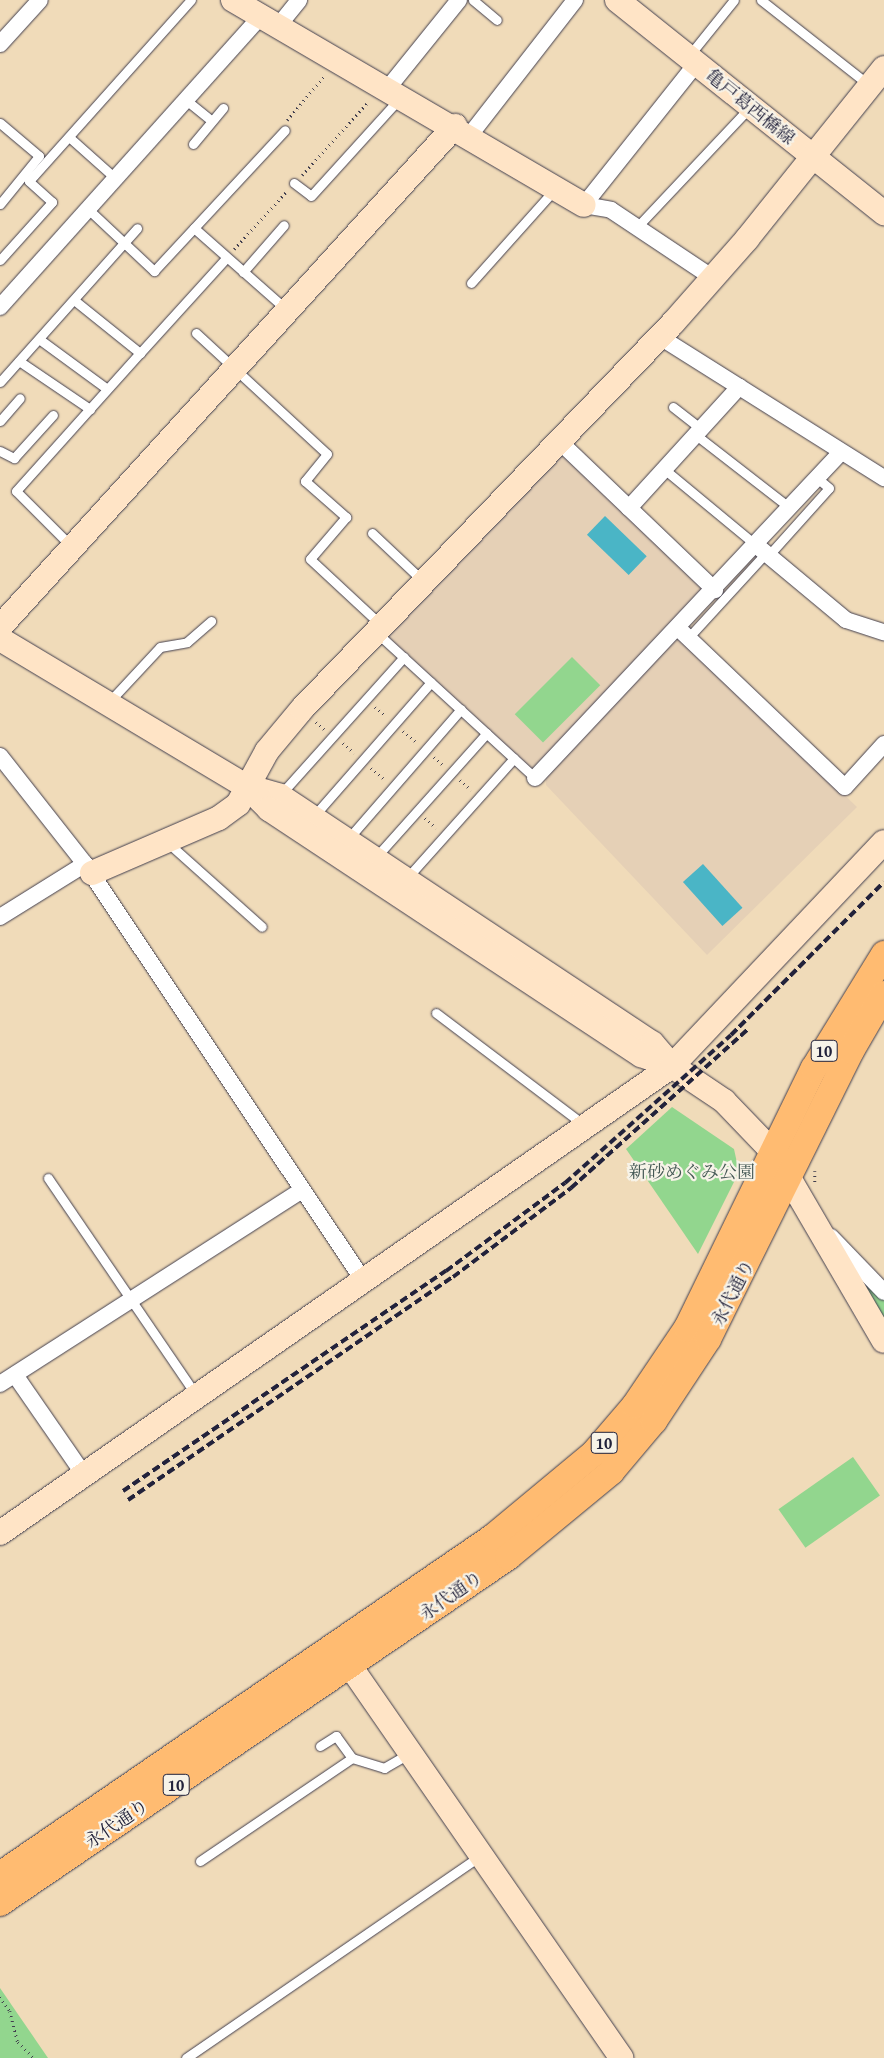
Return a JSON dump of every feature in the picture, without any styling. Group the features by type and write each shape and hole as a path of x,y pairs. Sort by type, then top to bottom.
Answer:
{"main road":[{"name":"10","path":"775,1154 814,1068 884,954"},
{"name":"10","path":"790,1181 850,1051 884,994"},
{"name":"永代通り","path":"0,1903 344,1656 536,1504 617,1429 687,1328 775,1154"},
{"name":"永代通り","path":"0,1876 344,1656 508,1557 611,1472 654,1421 708,1339 790,1181"}],"street":[{"path":"0,44 40,0"},
{"path":"233,0 462,131 555,189 584,205 611,210 713,278"},
{"path":"0,307 186,100 270,21 299,0"},
{"path":"395,92 459,0"},
{"path":"0,628 287,310 462,131 575,0"},
{"name":"亀戸葛西橋線","path":"617,0 884,214"},
{"path":"584,205 692,60"},
{"path":"0,917 88,868 166,842 230,811 267,752 302,709 660,337 713,278 877,77"},
{"path":"660,337 884,478"},
{"path":"629,508 739,387"},
{"path":"559,441 715,590"},
{"path":"535,778 684,633 715,590 763,551 790,508 841,452"},
{"path":"763,551 846,620 884,632"},
{"path":"684,633 845,787 884,744"},
{"path":"0,639 246,786 270,809 641,1055 672,1066 724,1101 775,1154 884,1341"},
{"path":"0,756 88,868 365,1283"},
{"path":"246,786 280,796 347,840 652,1043 672,1066"},
{"path":"0,1533 365,1283 672,1066 884,842"},
{"path":"0,1384 302,1190"},
{"path":"811,1216 884,1292"},
{"path":"15,1375 85,1476"},
{"path":"344,1656 621,2058"}],"lane":[{"path":"0,260 52,202 29,181 191,0"},
{"path":"473,0 497,20"},
{"path":"692,60 734,0"},
{"path":"761,0 877,77"},
{"path":"294,183 311,196 395,92"},
{"path":"186,100 212,121"},
{"path":"638,227 750,106"},
{"path":"192,144 223,108"},
{"path":"0,123 39,156 0,204"},
{"path":"88,209 154,271 285,130"},
{"path":"69,137 115,178"},
{"path":"471,283 555,189"},
{"path":"244,272 284,225"},
{"path":"0,382 137,228"},
{"path":"194,228 287,310"},
{"path":"72,547 16,491 226,258"},
{"path":"74,300 140,353"},
{"path":"196,333 233,370 327,454 305,481 346,517 310,559 404,657 535,778"},
{"path":"39,339 108,389"},
{"path":"19,361 90,409"},
{"path":"0,421 20,398"},
{"path":"673,407 698,432 790,508"},
{"path":"0,451 14,458 53,415"},
{"path":"664,469 763,551"},
{"path":"684,633 763,551 829,488 817,478"},
{"path":"372,533 424,581"},
{"path":"108,704 160,648 187,642 211,621"},
{"path":"280,796 404,657"},
{"path":"312,818 431,682"},
{"path":"347,840 461,708"},
{"path":"374,858 487,733"},
{"path":"406,879 514,758"},
{"path":"166,842 262,927"},
{"path":"436,1012 587,1126"},
{"path":"48,1178 198,1398"},
{"path":"320,1746 336,1736 352,1758 384,1768 411,1752"},
{"path":"200,1861 352,1758"},
{"path":"186,2058 481,1855"}],"path":[{"path":"285,130 281,126 328,71"},
{"path":"366,699 480,797"},
{"path":"417,811 445,835"},
{"path":"816,1163 817,1191"},
{"path":"0,1997 10,2011 18,2042 34,2058"}],"shaded area":[{"path":"560,453 707,592 536,768 530,769 389,638 389,631"},
{"path":"679,637 857,807 707,955 546,785 546,776"}],"green space":[{"path":"572,657 600,685 543,743 515,714"},
{"name":"新砂めぐみ公園","path":"672,1107 734,1149 739,1172 698,1254 626,1149"},
{"path":"858,1272 884,1300 884,1326"},
{"path":"853,1457 880,1496 805,1548 778,1509"},
{"path":"0,1988 48,2058 0,2058"}],"water":[{"path":"605,516 647,556 629,575 587,535"},
{"path":"703,864 742,908 722,926 683,882"}],"railway":[{"path":"123,1491 446,1271 565,1183 731,1035 884,882"},
{"path":"128,1500 453,1277 571,1188 748,1029"}]}
